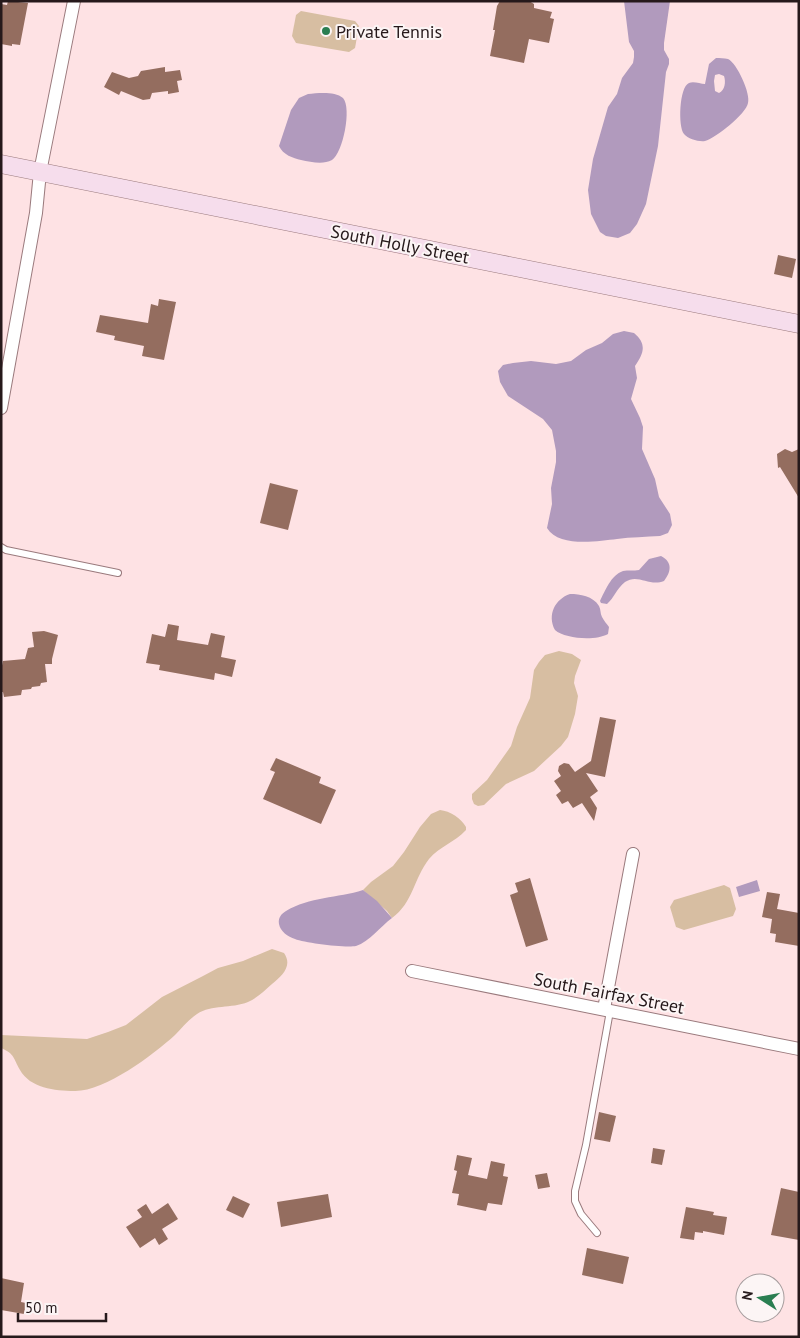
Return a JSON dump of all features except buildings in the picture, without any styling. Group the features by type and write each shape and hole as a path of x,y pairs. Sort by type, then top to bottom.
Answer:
{"street":[{"path":"1,408 36,213 40,172 74,1"},
{"name":"South Holly Street","path":"1,164 799,324"},
{"path":"607,1010 634,854"},
{"name":"South Fairfax Street","path":"412,971 799,1049"}],"lane":[{"path":"1,547 6,550 118,573"},
{"path":"597,1233 581,1214 575,1201 575,1190 586,1146 607,1010"}],"shaded area":[{"path":"624,1 670,1 664,43 664,50 669,59 669,64 666,72 658,146 646,204 637,224 630,233 618,238 606,236 600,232 591,214 588,190 593,159 608,107 617,94 622,78 633,63 634,51 629,42"},
{"name":"Private Tennis","path":"301,11 355,21 359,26 355,48 349,52 296,43 292,36 296,15"},
{"path":"716,58 728,59 732,62 745,86 748,103 742,113 723,131 710,139 700,141 684,134 681,124 680,107 683,92 689,83 705,84 709,64","holes":["715,75 724,76 723,90 719,93 715,91"]},
{"path":"308,94 336,94 343,98 346,103 347,111 343,140 336,156 328,162 317,163 295,158 286,154 279,146 291,110 299,98"},
{"path":"624,331 634,333 641,341 643,349 635,366 637,378 631,399 643,427 642,449 655,479 659,497 670,514 672,525 668,533 660,536 590,542 569,541 553,534 547,528 552,504 551,488 556,462 552,430 543,419 508,396 500,382 498,371 503,365 513,363 531,361 556,364 571,361 586,350 602,343 613,334"},
{"path":"661,556 668,561 670,567 664,581 630,580 622,584 607,604 601,603 600,601 615,576 623,571 639,570 649,559"},
{"path":"570,594 586,596 600,607 602,617 609,627 608,634 596,638 581,638 566,635 555,630 552,619 554,608 560,600"},
{"path":"559,651 572,654 581,660 575,676 574,683 578,696 568,737 534,771 506,784 484,805 478,806 474,804 472,794 487,780 511,746 530,698 534,670 545,655"},
{"path":"440,810 458,818 466,827 466,830 429,859 405,905 392,918 387,911 363,890 393,866 420,827 431,814"},
{"path":"757,880 760,891 739,897 736,887"},
{"path":"724,885 730,888 736,909 733,916 684,930 676,927 670,907 674,900"},
{"path":"363,890 377,901 392,918 361,944 343,946 300,941 287,935 280,927 279,920 281,915 295,906"},
{"path":"272,949 284,953 287,966 279,978 260,994 242,1004 209,1009 197,1014 166,1043 128,1071 86,1090 59,1090 36,1085 24,1076 11,1054 1,1048 1,1035 87,1039 108,1032 126,1025 162,997 218,968 243,961"}],"place":[{"name":"Private Tennis","path":"326,31"}]}
